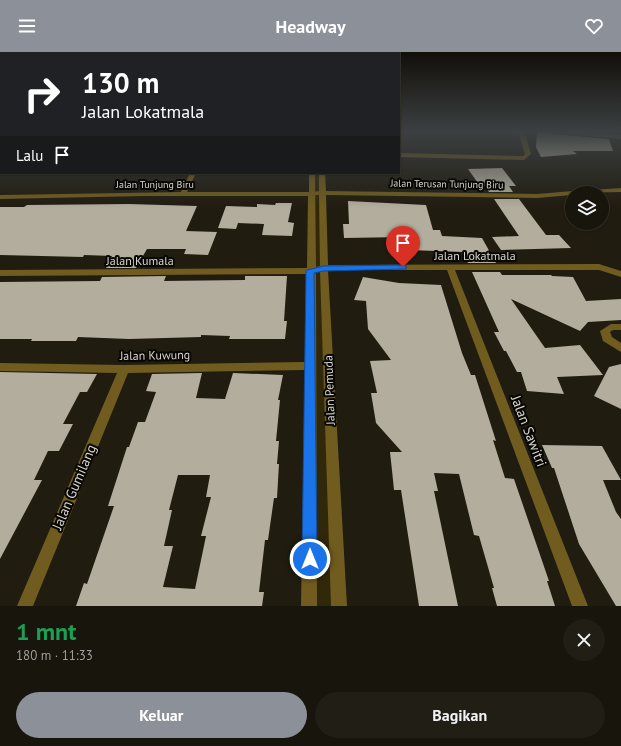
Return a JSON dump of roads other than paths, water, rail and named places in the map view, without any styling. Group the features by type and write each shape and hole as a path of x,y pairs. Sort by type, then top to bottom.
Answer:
{"street":[{"path":"476,157 525,157"},
{"path":"183,194 193,174"},
{"name":"Jalan Pemuda","path":"309,606 310,271 312,174"},
{"name":"Jalan Pemuda","path":"322,174 321,194 339,606"},
{"path":"609,191 621,190"},
{"name":"Jalan Tunjung Biru","path":"0,197 183,194 321,194"},
{"name":"Jalan Terusan Tunjung Biru","path":"321,194 537,196 565,194"},
{"name":"Jalan Sawitri","path":"450,267 580,606"},
{"name":"Jalan Lokatmala","path":"279,271 310,271 324,268 599,267 621,274"},
{"name":"Jalan Kumala","path":"0,273 279,271"},
{"path":"621,327 611,327 605,332 608,339 621,348"},
{"name":"Jalan Kuwung","path":"0,367 124,369 310,366"},
{"name":"Jalan Gumilang","path":"25,606 124,369"}]}
